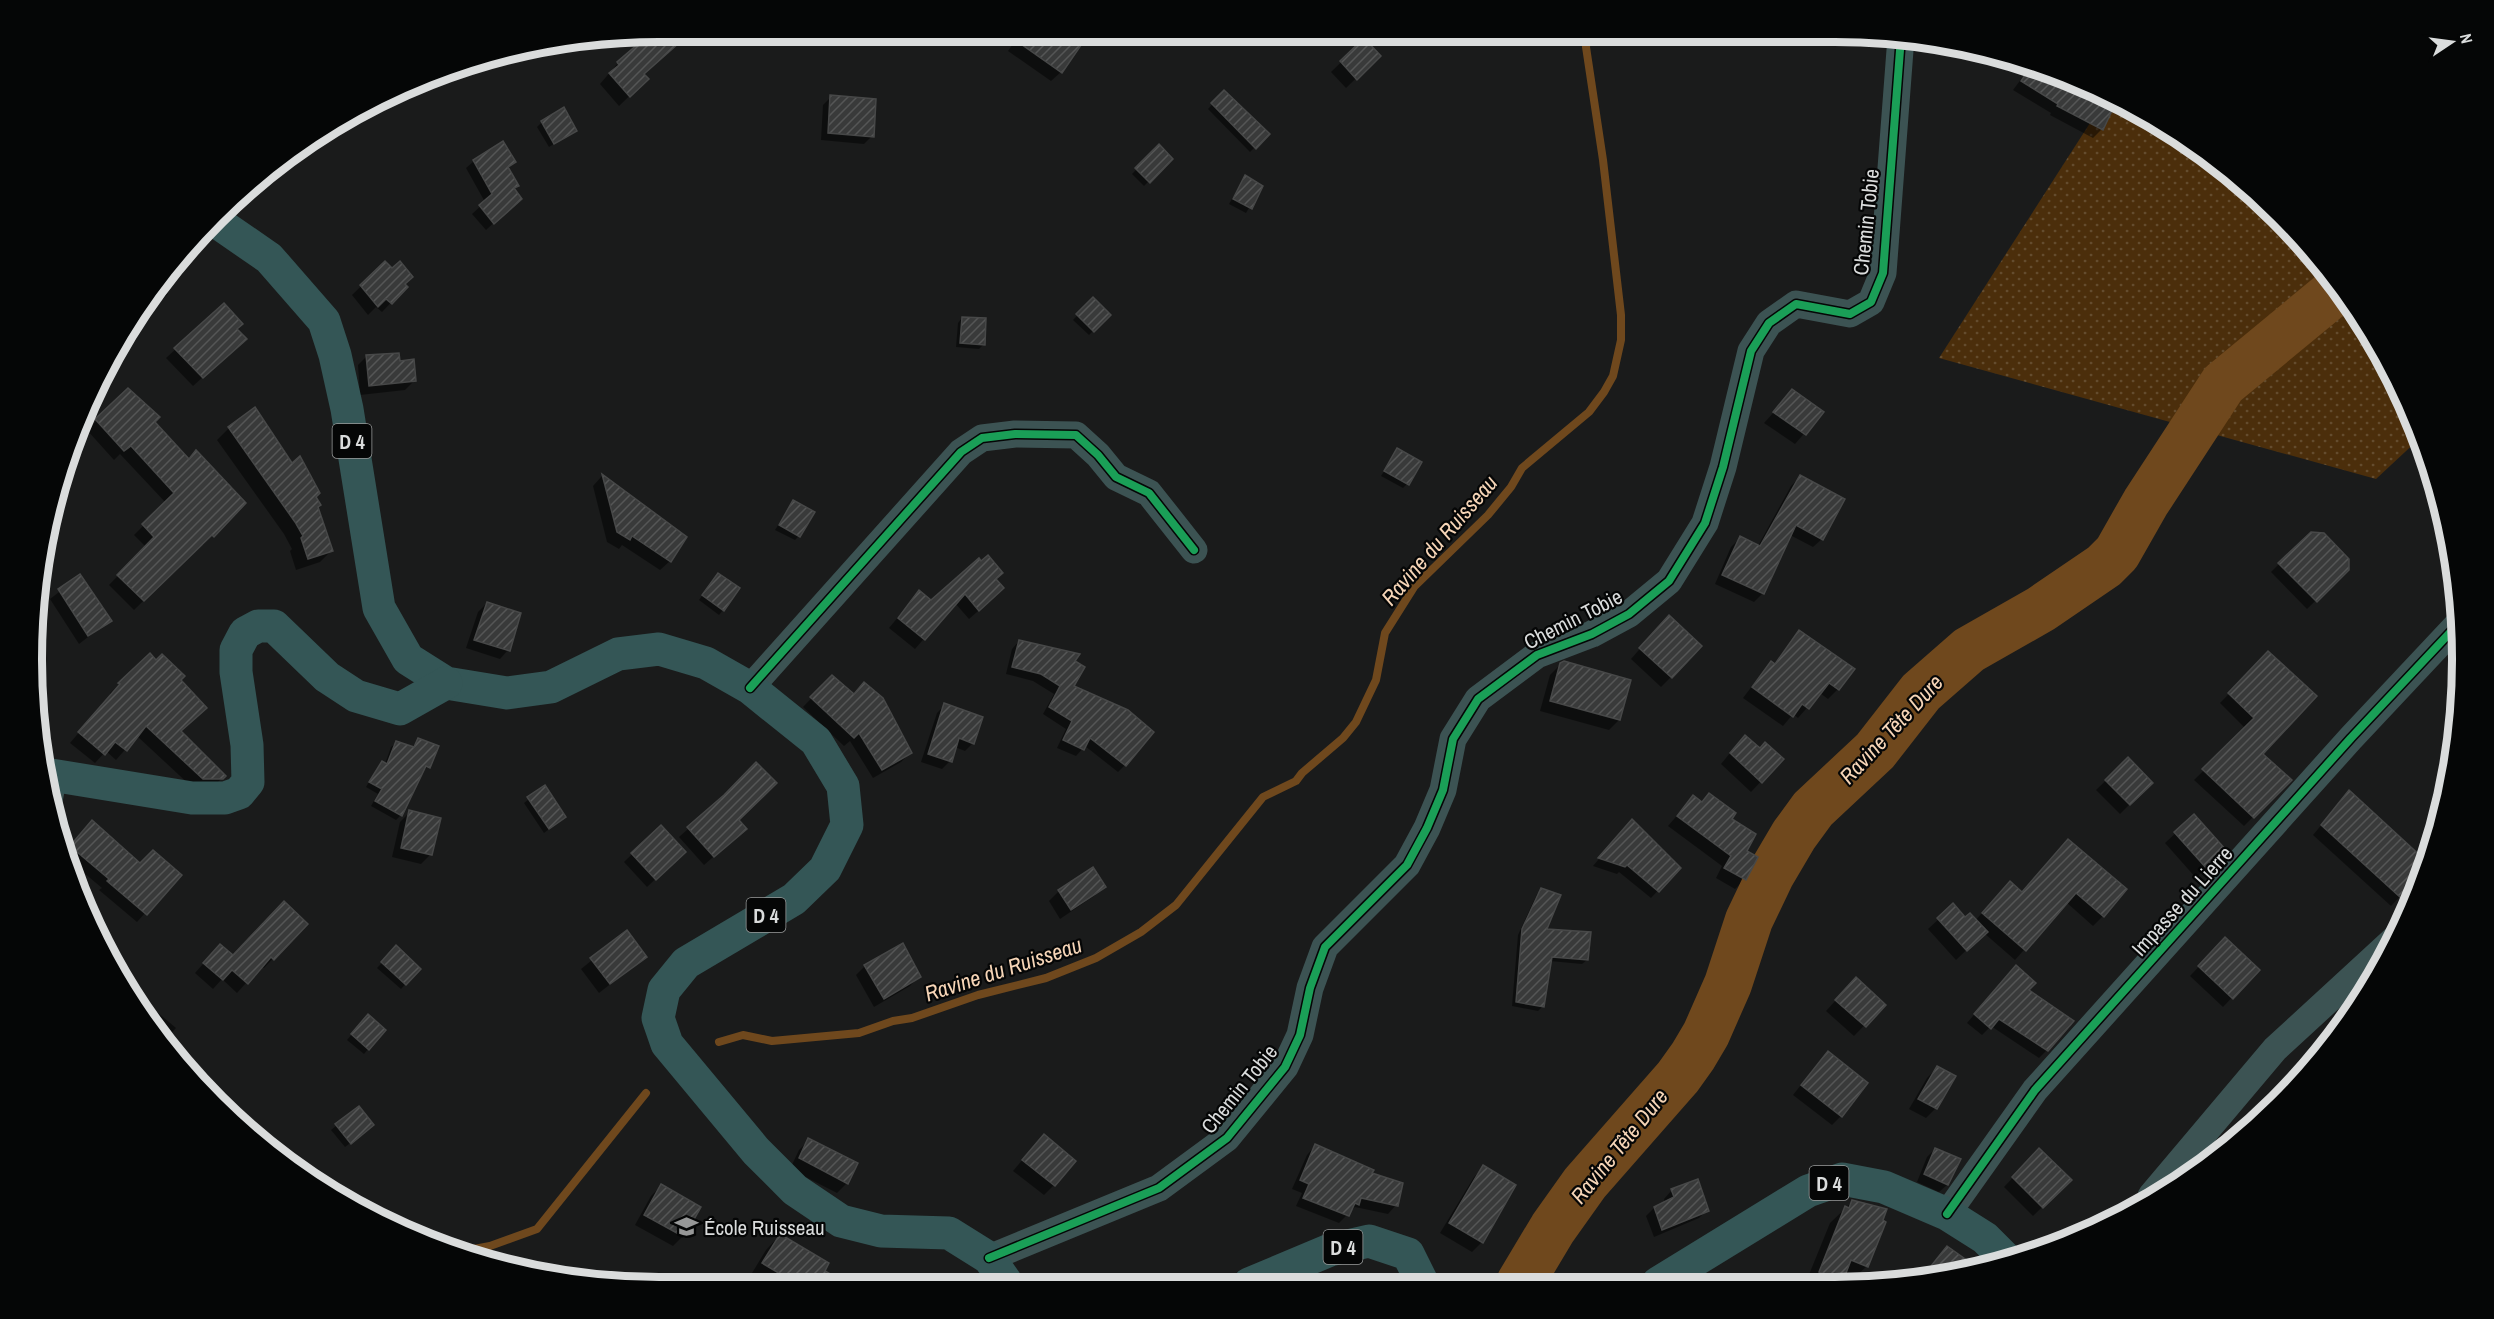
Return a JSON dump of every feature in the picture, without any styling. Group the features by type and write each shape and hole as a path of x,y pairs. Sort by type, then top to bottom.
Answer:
{"main road":[{"name":"D 4","path":"221,225 269,258 324,321 335,355 347,409 378,608 408,659 446,682 507,693 551,687 618,654 659,649 706,663 750,688 816,741 843,786 847,825 825,869 794,899 686,963 664,990 658,1018 667,1044 756,1151 795,1190 841,1221 881,1231 949,1233 989,1258 1002,1277"},
{"path":"55,784 192,798 225,798 239,794 248,782 247,745 236,672 237,650 245,633 258,626 274,626 327,677 356,696 400,709 446,682"},
{"name":"D 4","path":"1668,1277 1808,1191 1842,1179 1884,1187 1947,1214 1985,1238 2001,1254"},
{"name":"D 4","path":"1272,1277 1330,1250 1369,1241 1408,1254 1420,1277"}],"street":[{"name":"Chemin Tobie","path":"989,1258 1159,1188 1227,1138 1285,1067 1300,1035 1310,988 1325,947 1407,865 1427,828 1443,790 1453,739 1478,699 1537,655 1592,634 1629,614 1669,581 1705,523 1723,467 1750,351 1769,323 1796,304 1850,314 1871,302 1883,273 1899,45"},
{"path":"750,688 961,452 982,438 1015,434 1076,435 1098,455 1116,477 1149,493 1194,550"},
{"name":"Impasse du Lierre","path":"1947,1214 2036,1090 2351,738 2451,631"},
{"path":"2162,1182 2275,1048 2375,957"}],"shaded area":[{"path":"2103,103 2178,146 2210,170 2242,195 2299,252 2348,316 2369,351 2388,386 2413,445 2376,479 1939,358"}],"building":[{"path":"640,42 679,43 644,74 649,79 630,97 609,73 619,65 617,62"},
{"path":"1018,42 1083,42 1062,73"},
{"path":"1360,42 1368,42 1381,56 1357,80 1340,61"},
{"path":"2026,73 2071,89 2113,109 2103,130 2057,106 2058,104 2021,81"},
{"path":"1224,90 1270,134 1256,149 1211,103"},
{"path":"830,95 876,99 874,137 828,133"},
{"path":"564,107 577,131 554,144 541,121"},
{"path":"503,141 516,162 508,167 519,186 514,188 522,199 494,224 479,205 492,194 473,160"},
{"path":"1159,144 1173,159 1150,183 1135,168"},
{"path":"1245,175 1263,186 1252,209 1233,199"},
{"path":"385,261 392,268 400,261 413,277 405,284 408,287 392,304 386,299 378,307 360,285"},
{"path":"1093,297 1111,315 1094,332 1076,314"},
{"path":"224,303 243,324 237,329 247,339 203,378 174,348"},
{"path":"962,317 986,318 985,345 960,343"},
{"path":"399,353 400,361 414,359 416,381 369,386 366,355"},
{"path":"128,388 160,417 155,422 189,459 196,450 246,503 214,537 212,535 144,601 117,575 154,537 142,524 174,493 131,446 124,451 95,419"},
{"path":"1792,389 1824,412 1806,435 1773,412"},
{"path":"255,407 292,463 300,456 320,493 316,497 321,505 318,507 333,551 308,559 301,538 303,536 295,522 228,427"},
{"path":"1397,448 1422,462 1409,485 1384,471"},
{"path":"602,474 687,537 671,562 632,536 630,540 617,532"},
{"path":"1800,475 1845,499 1823,540 1796,525 1764,594 1722,575 1740,536 1760,546"},
{"path":"793,500 815,512 800,537 779,525"},
{"path":"2311,532 2324,533 2349,559 2349,570 2317,602 2278,563"},
{"path":"988,555 1003,573 996,579 1004,588 979,611 965,594 925,640 898,618 919,590 931,600 979,558 981,561"},
{"path":"718,573 740,588 724,611 702,595"},
{"path":"80,574 112,621 88,636 58,589"},
{"path":"487,602 521,613 510,651 474,640"},
{"path":"1669,615 1702,646 1672,678 1639,648"},
{"path":"1799,630 1855,669 1839,690 1829,683 1809,709 1802,704 1793,717 1752,687 1771,661 1775,664"},
{"path":"1019,640 1080,654 1075,661 1085,667 1074,686 1128,710 1154,732 1126,766 1090,738 1084,750 1063,740 1072,721 1049,707 1060,686 1041,674 1012,667"},
{"path":"2268,651 2317,696 2263,754 2292,780 2254,818 2202,769 2254,718 2228,693"},
{"path":"150,653 156,660 162,654 185,676 181,680 207,708 181,731 226,776 223,779 203,779 146,726 127,751 115,742 105,755 78,732 120,684 118,683"},
{"path":"1564,661 1631,680 1620,720 1550,701 1560,663"},
{"path":"832,675 854,694 864,682 883,698 912,753 882,770 859,733 854,738 810,697"},
{"path":"944,703 983,717 974,744 959,738 952,762 928,754"},
{"path":"1745,735 1760,748 1765,742 1784,759 1762,783 1730,753"},
{"path":"418,738 439,746 430,768 426,766 402,816 375,801 382,789 369,782 382,761 387,764 396,741 414,747"},
{"path":"2128,757 2153,783 2130,805 2105,780"},
{"path":"756,762 777,783 739,820 747,829 714,857 687,827 724,795"},
{"path":"545,785 566,817 549,829 527,797"},
{"path":"2349,790 2420,855 2407,892 2401,898 2321,825"},
{"path":"1709,793 1736,813 1732,819 1756,834 1747,851 1758,857 1746,880 1724,868 1731,856 1677,816 1693,795 1702,802"},
{"path":"409,810 441,818 432,855 401,848"},
{"path":"2194,814 2226,850 2207,869 2174,832"},
{"path":"1632,819 1681,868 1659,892 1627,865 1625,867 1598,858"},
{"path":"92,820 140,863 153,850 182,875 147,915 107,881 109,879 71,845"},
{"path":"661,825 686,852 656,880 631,853"},
{"path":"2068,839 2127,889 2104,917 2076,893 2026,951 1982,913 2010,881 2022,892"},
{"path":"1093,867 1106,887 1071,910 1058,890"},
{"path":"1541,888 1561,895 1547,929 1591,932 1588,960 1552,957 1544,1007 1516,1002 1522,929"},
{"path":"284,901 308,924 274,960 271,957 248,984 232,970 223,980 203,963 220,944 233,955"},
{"path":"1953,903 1965,917 1970,913 1988,932 1967,951 1937,918"},
{"path":"627,930 647,957 610,984 590,958"},
{"path":"2225,937 2260,970 2233,999 2198,966"},
{"path":"903,943 921,977 884,999 864,965"},
{"path":"396,945 421,969 406,985 381,962"},
{"path":"2016,965 2036,983 2029,990 2074,1021 2048,1051 1999,1019 1991,1029 1974,1014"},
{"path":"1856,977 1886,1005 1866,1027 1835,1000"},
{"path":"368,1014 386,1030 369,1050 351,1034"},
{"path":"1828,1051 1868,1083 1842,1117 1801,1085"},
{"path":"1937,1066 1956,1076 1937,1109 1918,1099"},
{"path":"359,1106 374,1125 351,1144 335,1124"},
{"path":"1044,1134 1076,1161 1055,1186 1022,1160"},
{"path":"808,1138 858,1163 848,1184 799,1158"},
{"path":"1315,1144 1374,1170 1372,1173 1403,1183 1398,1206 1361,1198 1359,1205 1355,1203 1349,1216 1303,1198 1309,1184 1300,1180"},
{"path":"1935,1148 1961,1159 1948,1185 1924,1174"},
{"path":"2039,1148 2072,1180 2043,1208 2012,1177"},
{"path":"1483,1165 1516,1185 1483,1243 1449,1223"},
{"path":"1698,1179 1709,1211 1662,1230 1654,1207 1674,1197 1671,1189"},
{"path":"661,1184 701,1207 684,1237 644,1215"},
{"path":"1852,1200 1887,1209 1883,1220 1886,1222 1868,1267 1851,1260 1845,1277 1832,1277 1819,1272 1845,1206 1849,1208"},
{"path":"780,1234 829,1263 825,1271 836,1277 785,1277 762,1263"},
{"path":"1947,1246 1969,1262 1934,1269 1931,1266"}],"waterway":[{"name":"Ravine du Ruisseau","path":"719,1042 743,1035 772,1041 859,1033 893,1021 912,1018 978,995 1046,978 1096,958 1141,932 1176,905 1263,797 1296,781 1302,773 1343,738 1356,722 1376,680 1385,633 1414,587 1488,515 1511,487 1522,468 1589,412 1613,376 1621,340 1621,315 1587,42"},
{"name":"Ravine Tête Dure","path":"1524,1277 1553,1228 1585,1183 1678,1077 1693,1056 1706,1034 1728,984 1749,920 1771,874 1794,835 1813,809 1875,751 1921,692 1969,650 2041,609 2104,566 2117,553 2146,502 2223,384 2332,294"},
{"name":"Ravine du Ruisseau","path":"476,1249 537,1229 646,1093"}],"cycle path":[{"path":"989,1258 1159,1188 1227,1138 1285,1067 1300,1035 1310,988 1325,947 1407,865 1427,828 1443,790 1453,739 1478,699 1537,655 1592,634 1629,614 1669,581 1705,523 1723,467 1751,351 1769,323 1796,304 1850,314 1871,302 1883,273 1900,46"},
{"path":"750,688 961,452 982,438 1015,434 1076,435 1098,455 1116,477 1149,493 1194,550"},
{"path":"1947,1214 2035,1090 2351,738 2451,631"}],"place":[{"name":"École Ruisseau","path":"686,1227"}]}
